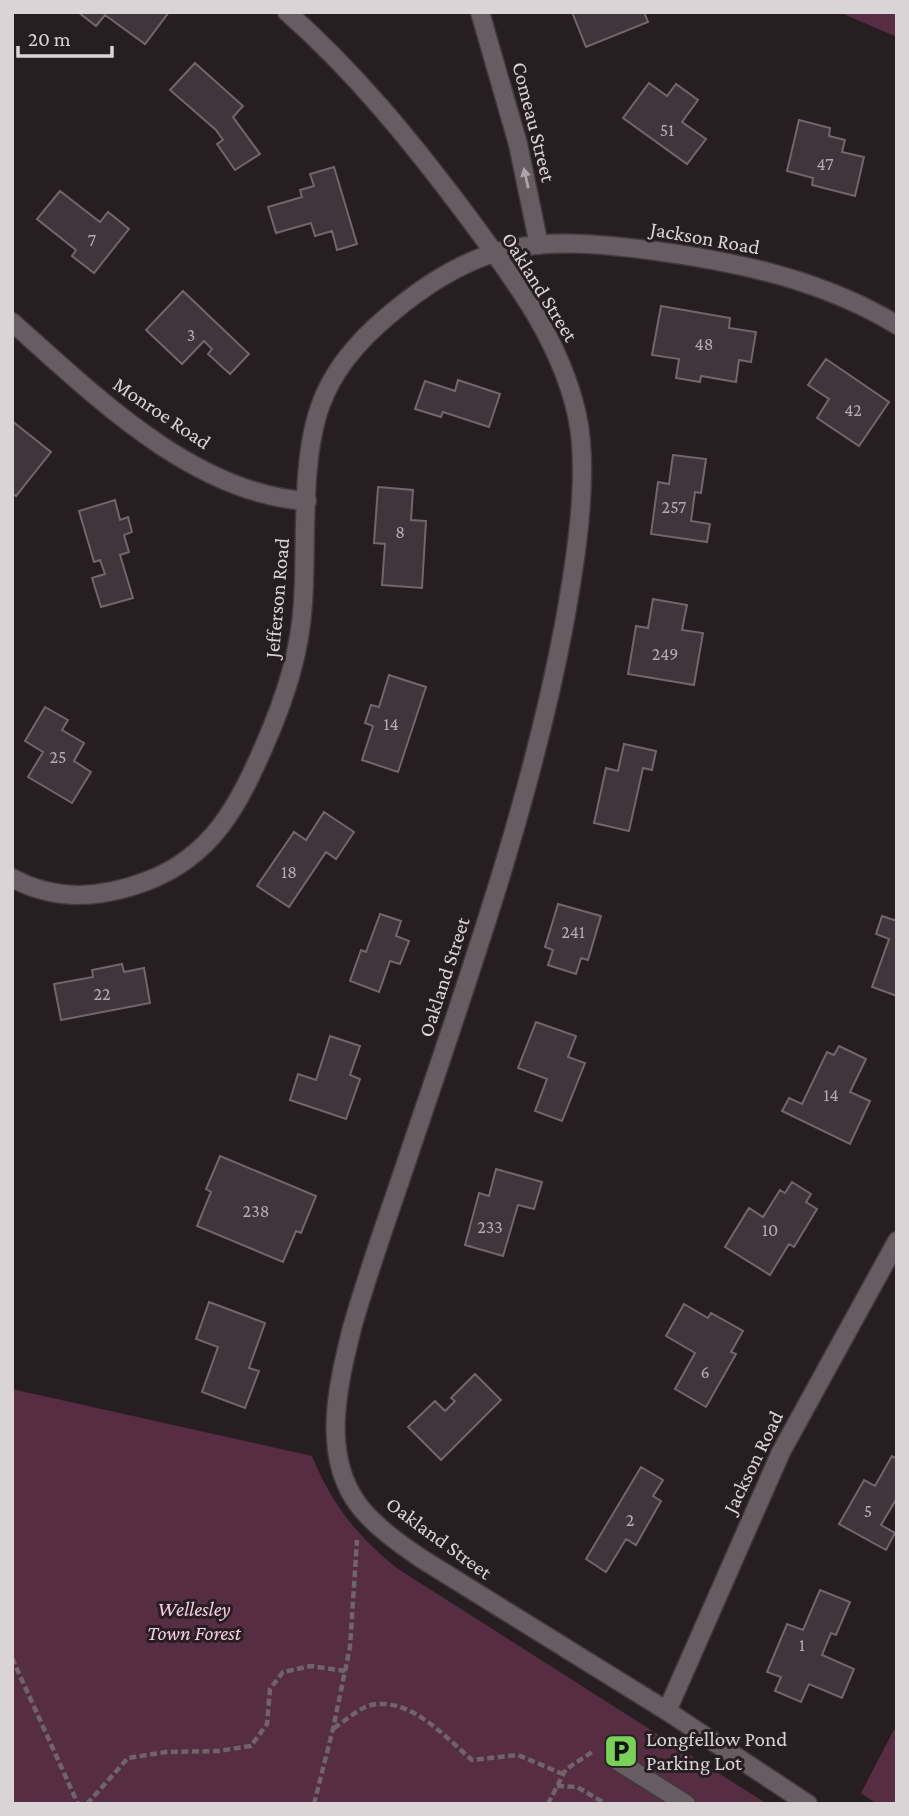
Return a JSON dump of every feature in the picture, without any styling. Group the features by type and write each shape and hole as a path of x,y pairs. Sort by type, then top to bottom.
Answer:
{"street":[{"name":"Oakland Street","path":"286,12 342,65 393,120 494,253 547,332 578,420 581,471 575,561 550,695 514,832 484,929 358,1306 341,1373 336,1413 340,1464 352,1496 373,1520 439,1571 667,1711 808,1804"},
{"name":"Comeau Street","path":"480,12 518,144 538,245"},
{"name":"Jackson Road","path":"494,253 538,245 584,244 694,256 750,268 832,293 897,325"},
{"name":"Jefferson Road","path":"12,878 61,894 107,894 158,877 181,864 216,833 244,792 274,724 295,662 303,604 308,467 315,423 328,387 348,355 376,326 454,268 494,253"},
{"name":"Monroe Road","path":"12,322 114,411 174,453 258,494 307,501"},
{"name":"Jackson Road","path":"667,1711 780,1452 897,1241"},
{"path":"616,1760 686,1804"}],"path":[{"path":"314,1804 334,1729 350,1647 356,1542 373,1520"},
{"path":"12,1658 78,1804"},
{"path":"87,1804 128,1758 166,1752 218,1751 251,1746 267,1724 270,1689 283,1672 312,1666 345,1671"},
{"path":"334,1729 369,1706 394,1704 426,1721 472,1760 518,1755 563,1774"},
{"path":"548,1804 566,1769 594,1751 616,1760"},
{"path":"557,1786 577,1787 606,1804"}],"green space":[{"path":"839,12 897,12 897,37"},
{"name":"Wellesley Town Forest","path":"12,1389 312,1456 337,1505 358,1532 398,1569 767,1804 12,1804"},
{"path":"897,1724 897,1804 877,1804 861,1793"}],"building":[{"path":"78,12 169,12 145,44 105,15 96,26"},
{"path":"572,12 644,12 648,22 586,47"},
{"path":"195,63 243,106 233,117 260,154 235,170 217,144 223,140 216,130 170,90"},
{"path":"649,83 667,96 676,84 698,100 682,122 706,139 687,164 623,118"},
{"path":"799,120 830,128 829,136 845,140 842,152 864,157 855,196 812,185 813,178 787,171"},
{"path":"334,167 357,244 337,250 332,231 315,236 311,223 276,233 268,207 302,197 300,190 314,186 310,174"},
{"path":"60,191 100,222 108,212 129,229 94,273 72,256 76,250 37,219"},
{"path":"183,291 249,354 230,374 208,354 212,349 204,341 182,364 146,330"},
{"path":"661,306 730,318 729,328 756,332 751,362 739,360 736,382 701,376 700,382 676,378 679,359 652,355"},
{"path":"826,359 889,402 859,446 817,418 829,399 808,385"},
{"path":"458,380 500,394 489,427 443,412 441,417 415,409 425,381 455,391"},
{"path":"12,421 51,452 16,496 12,493"},
{"path":"673,455 706,459 701,493 695,492 691,521 710,524 707,542 651,534 658,482 669,484"},
{"path":"378,487 413,490 411,520 426,521 422,588 382,585 385,544 374,543"},
{"path":"115,500 120,520 128,517 132,532 124,535 129,552 120,555 133,598 101,607 92,578 105,574 100,560 94,562 79,511"},
{"path":"653,599 687,605 682,630 703,633 694,685 628,674 636,626 648,628"},
{"path":"389,675 426,687 398,772 362,760 373,726 365,723 371,705 379,707"},
{"path":"45,707 68,720 62,730 84,743 74,761 91,772 72,803 28,777 43,752 25,741"},
{"path":"624,744 656,751 652,770 643,768 629,831 594,823 606,768 618,771"},
{"path":"324,812 354,832 336,859 326,852 289,907 257,886 294,832 306,840"},
{"path":"558,904 601,916 588,960 581,958 576,974 548,965 553,950 545,947"},
{"path":"380,914 401,921 396,936 409,941 400,964 390,961 379,992 350,981 361,950 366,952"},
{"path":"882,916 897,921 897,996 872,987 889,939 876,934"},
{"path":"122,964 124,972 144,968 150,1003 61,1020 54,984 93,977 92,970"},
{"path":"536,1022 576,1036 568,1057 585,1063 562,1121 535,1111 547,1079 518,1068"},
{"path":"330,1036 360,1046 350,1075 360,1079 346,1119 290,1100 298,1074 316,1080"},
{"path":"839,1046 866,1059 850,1092 870,1101 850,1144 782,1111 789,1098 802,1104 827,1052 834,1055"},
{"path":"220,1156 316,1196 301,1233 296,1231 283,1262 197,1226 211,1192 206,1189"},
{"path":"496,1169 542,1182 534,1209 518,1205 503,1256 465,1245 479,1193 489,1196"},
{"path":"792,1182 811,1194 806,1202 817,1209 794,1247 789,1244 770,1275 725,1247 749,1208 763,1217 780,1190 785,1193"},
{"path":"209,1302 265,1323 249,1368 259,1371 245,1408 202,1392 218,1347 196,1339"},
{"path":"684,1304 708,1318 711,1313 743,1331 731,1352 736,1354 706,1407 675,1389 695,1353 666,1336"},
{"path":"475,1374 501,1400 441,1460 408,1427 435,1401 445,1411 455,1401 451,1398"},
{"path":"892,1456 897,1459 897,1498 881,1525 895,1533 886,1550 839,1524 864,1480 875,1486"},
{"path":"641,1467 663,1480 653,1496 661,1501 636,1545 626,1539 606,1572 586,1559"},
{"path":"820,1590 850,1602 836,1635 831,1633 822,1655 854,1669 842,1698 809,1684 801,1702 775,1691 781,1677 767,1672 787,1624 803,1630"}],"place":[{"name":"Longfellow Pond Parking Lot","path":"621,1751"}]}
